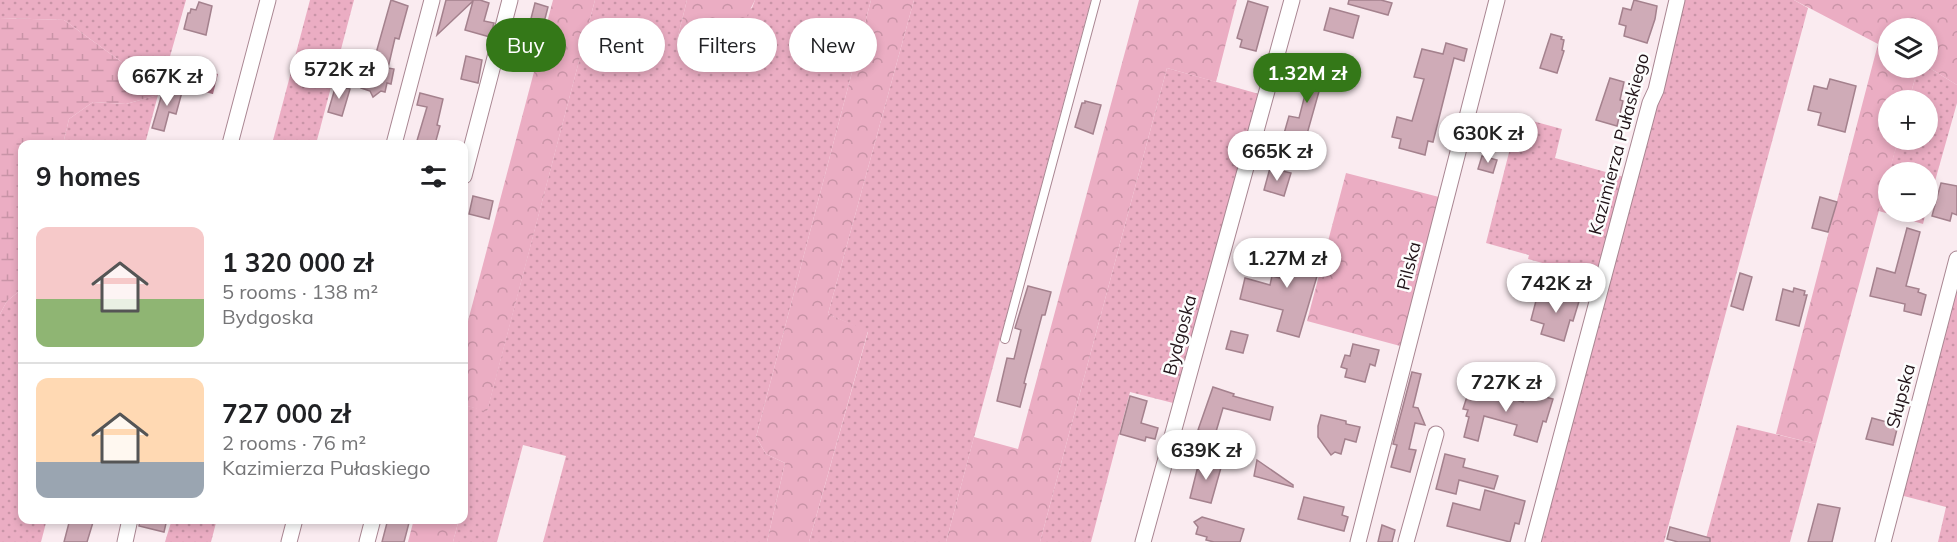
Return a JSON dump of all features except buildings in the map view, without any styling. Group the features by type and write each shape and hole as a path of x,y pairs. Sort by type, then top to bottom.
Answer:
{"street":[{"path":"231,140 268,0"},
{"path":"395,140 432,0"},
{"path":"468,161 510,0"},
{"name":"Bydgoska","path":"1143,542 1292,0"},
{"name":"Pilska","path":"1358,542 1497,0"},
{"name":"Kazimierza Pułaskiego","path":"1533,542 1647,114 1656,90 1677,0"},
{"name":"Słupska","path":"1883,542 1957,259"},
{"path":"1406,542 1436,434"},
{"path":"125,542 129,524"},
{"path":"289,542 294,524"},
{"path":"367,542 372,524"}],"lane":[{"path":"1005,339 1096,0"}],"green space":[{"path":"0,0 186,0 165,74 134,71 64,20 0,18"},
{"path":"310,0 354,0 317,140 273,140"},
{"path":"553,0 595,0 590,18 578,18 578,65 487,412 468,406 468,321 534,72 566,72 566,18 548,18"},
{"path":"595,0 687,0 682,18 677,18 677,72 777,72 777,18 729,18 752,8 755,0 871,0 866,18 789,18 789,72 852,72 756,437 766,454 785,463 767,542 543,542 566,456 523,445 497,542 453,542 458,524 468,524 468,406 487,411 578,65 578,72 665,72 665,18 590,18"},
{"path":"687,0 755,0 746,18 682,18"},
{"path":"871,0 914,0 828,314 868,331 809,542 767,542 785,463 766,454 756,437 852,72 877,72 877,18 866,18"},
{"path":"914,0 1091,0 946,542 809,542 868,332 828,314"},
{"path":"1139,0 1237,0 1216,82 1167,68 1040,542 946,542 974,437 1018,449"},
{"path":"1684,0 1794,0 1808,8 1664,542 1540,542"},
{"path":"1794,0 1957,0 1957,85 1938,73 1938,18 1878,18 1878,44"},
{"path":"0,18 64,20 134,71 165,74 158,95 126,104 93,102 69,119 64,140 18,140 18,292 7,301 0,314"},
{"path":"1878,44 1878,78 1915,78 1912,90 1878,90 1878,150 1895,150 1892,162 1878,162 1878,214 1816,444 1776,434"},
{"path":"1167,68 1259,94 1177,404 1130,392 1091,542 1040,542"},
{"path":"1938,73 1957,85 1957,103 1938,170 1938,162 1892,162 1895,150 1938,150 1938,90 1912,90 1915,78 1938,78"},
{"path":"158,95 146,140 64,140 69,119 93,102 126,104"},
{"path":"1518,117 1562,129 1555,158 1624,177 1597,278 1528,259 1529,255 1486,243"},
{"path":"1346,173 1439,197 1404,347 1307,321"},
{"path":"1957,278 1957,542 1938,542 1946,507 1900,495"},
{"path":"18,292 18,524 46,524 41,542 0,542 0,314 7,301"},
{"path":"1737,425 1816,444 1790,542 1705,542"},
{"path":"170,524 216,524 211,542 165,542"},
{"path":"413,524 458,524 453,542 408,542"}],"shaded area":[{"path":"177,62 218,74 213,94 171,84"}]}
